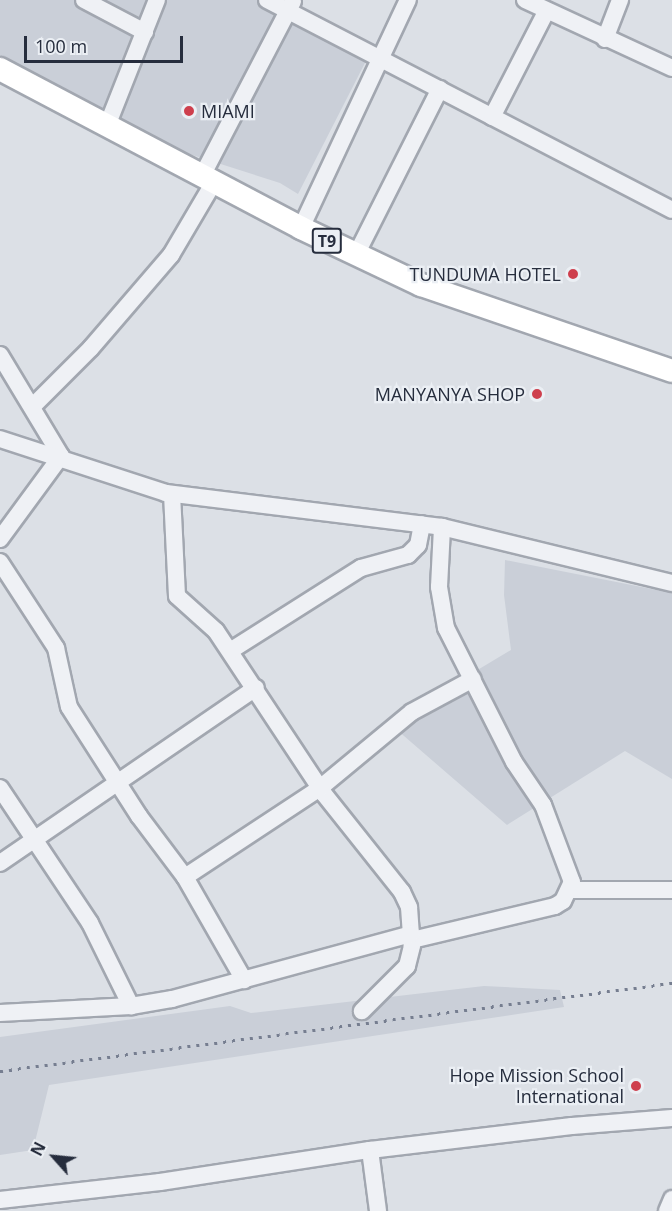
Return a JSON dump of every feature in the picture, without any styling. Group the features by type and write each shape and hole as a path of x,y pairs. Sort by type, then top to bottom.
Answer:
{"highway":[{"name":"T9","path":"0,69 301,228 421,285 672,371"}],"street":[{"path":"84,0 145,32"},
{"path":"107,126 157,0"},
{"path":"267,0 291,5 379,57 672,210"},
{"path":"301,228 379,57 408,0"},
{"path":"525,0 546,12 672,68"},
{"path":"605,39 620,0"},
{"path":"32,407 113,323 171,255 291,5"},
{"path":"492,117 546,12"},
{"path":"356,255 440,89"},
{"path":"0,355 61,456"},
{"path":"0,439 61,456 118,479 172,494 442,526 672,583"},
{"path":"0,538 61,456"},
{"path":"172,494 177,596 216,631 256,688 320,788 402,892 409,907 412,937 406,966 362,1011"},
{"path":"230,651 361,568 408,555 420,540 422,524"},
{"path":"0,1013 131,1006 412,937 555,906 570,890 569,873 543,805 514,762 446,628 440,604 442,526"},
{"path":"0,562 43,621 56,648 69,707 185,877 244,980"},
{"path":"185,877 320,788 412,712 473,679"},
{"path":"0,863 256,688"},
{"path":"0,788 33,841 90,923 131,1006"},
{"path":"570,890 672,890"},
{"path":"0,1200 160,1182 370,1150 572,1126 672,1118"},
{"path":"370,1150 379,1211"},
{"path":"667,1211 672,1199"}],"shaded area":[{"path":"0,0 262,0 368,57 298,194 280,183 73,117 0,74"},
{"path":"505,560 672,593 672,779 625,751 507,825 389,723 511,650 504,595"},
{"path":"484,986 560,990 564,1007 49,1085 33,1150 0,1155 0,1037 230,1006 251,1013"}],"railway":[{"path":"0,1071 672,983"}],"place":[{"name":"MIAMI","path":"189,111"},
{"name":"TUNDUMA HOTEL","path":"573,274"},
{"name":"MANYANYA SHOP","path":"537,394"},
{"name":"Hope Mission School International","path":"636,1086"}]}
